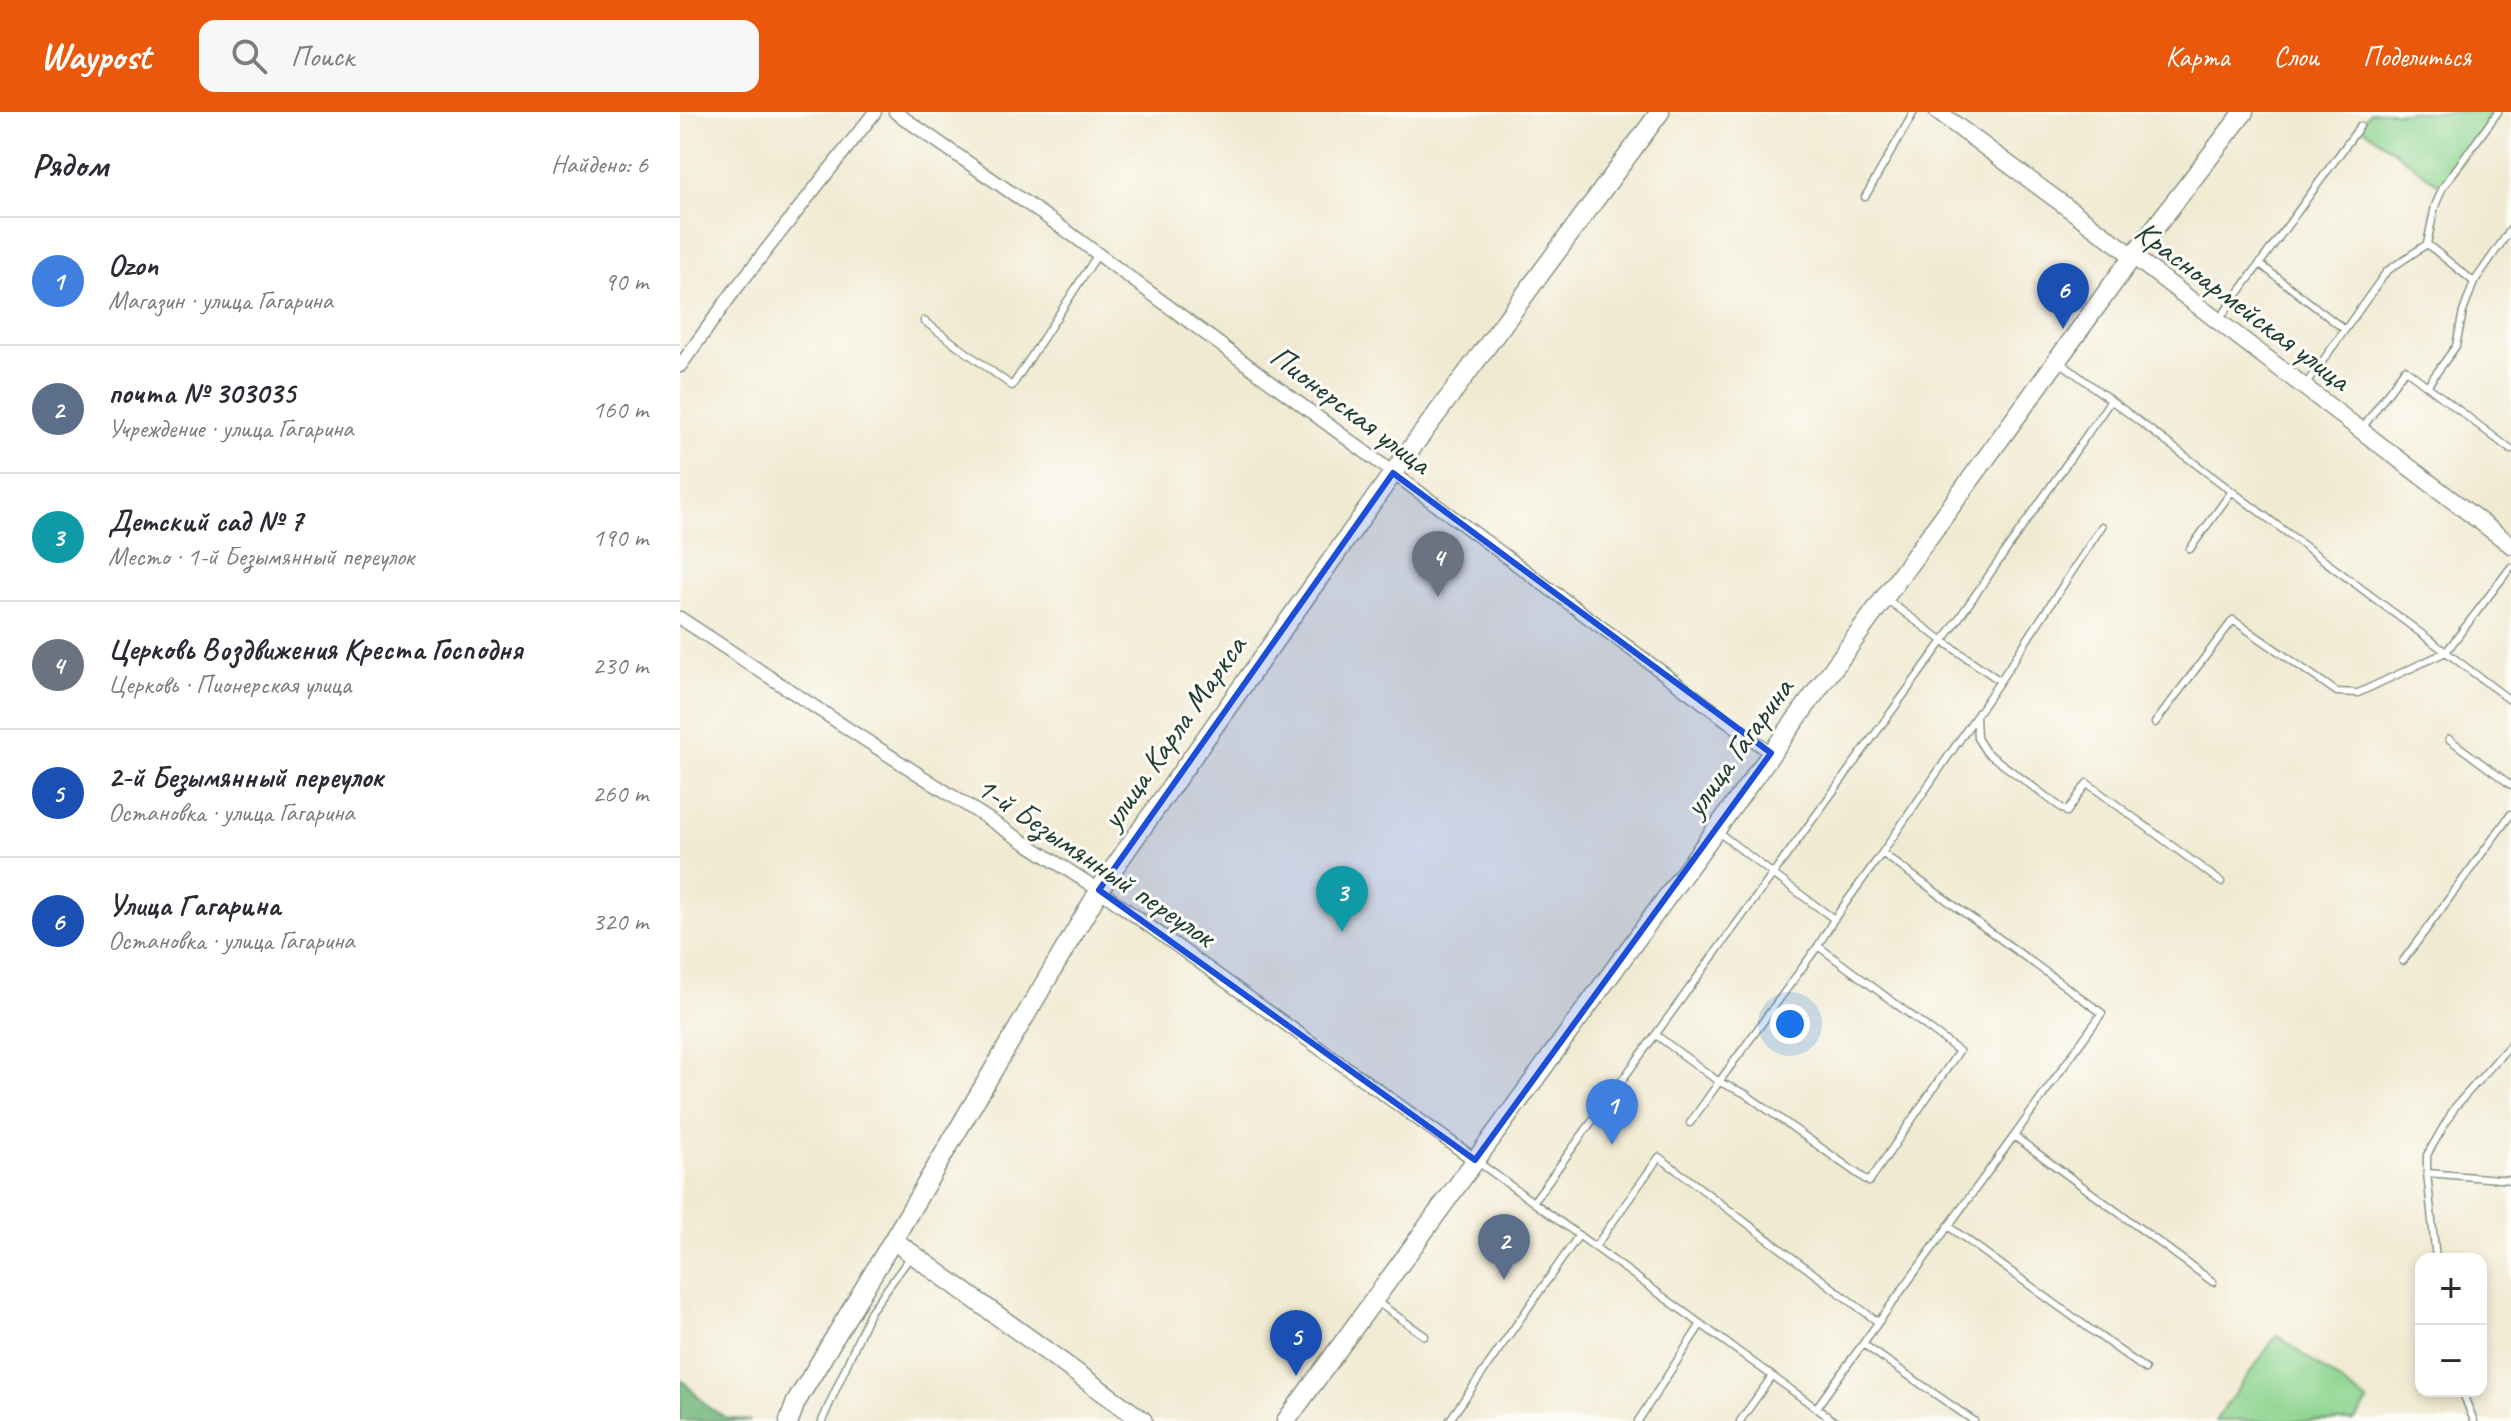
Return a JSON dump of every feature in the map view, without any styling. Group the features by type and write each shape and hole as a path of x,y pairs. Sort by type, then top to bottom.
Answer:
{"main road":[{"name":"улица Карла Маркса","path":"789,1421 796,1402 1099,890 1393,473 1660,112"},
{"name":"улица Гагарина","path":"1286,1421 2133,256 2244,112"},
{"path":"893,1240 1143,1421"}],"street":[{"path":"680,366 734,291 875,112"},
{"name":"Пионерская улица","path":"895,112 1098,254 1771,753"},
{"name":"Красноармейская улица","path":"1938,112 2133,256 2511,544"},
{"name":"1-й Безымянный переулок","path":"680,618 1099,890 1475,1160"}],"lane":[{"path":"1865,197 1914,112"},
{"path":"2304,387 2387,271 2427,244 2435,206 2443,187 2498,112"},
{"path":"2218,321 2360,126"},
{"path":"2427,386 2456,346 2463,312 2474,282 2511,229"},
{"path":"2427,244 2474,282"},
{"path":"924,321 1012,386 1098,254"},
{"path":"2260,264 2345,330"},
{"path":"2057,360 2511,701"},
{"path":"2361,430 2405,369 2511,450"},
{"path":"1533,1202 1943,641 2111,400"},
{"path":"2190,549 2232,491"},
{"path":"1690,1123 1818,946 2102,526"},
{"path":"2155,723 2233,620 2337,692 2358,693 2446,652 2511,567"},
{"path":"1885,598 2000,681"},
{"path":"1976,716 1977,738 1986,752 2067,812 2087,783 2221,882"},
{"path":"2449,739 2511,785"},
{"path":"2403,961 2511,814"},
{"path":"1716,830 1834,919"},
{"path":"1816,1408 2102,1013 1882,853"},
{"path":"1656,1035 1719,1082 1744,1093 1869,1182 1959,1051 1818,946"},
{"path":"2435,1253 2427,1155 2455,1107 2511,1044"},
{"path":"2014,1136 2213,1282"},
{"path":"1595,1247 1659,1157 1878,1322"},
{"path":"1475,1160 1834,1421"},
{"path":"2427,1173 2511,1180"},
{"path":"1948,1226 2145,1369"},
{"path":"1449,1421 1579,1235"},
{"path":"822,1421 870,1312 912,1254"},
{"path":"1374,1300 1425,1336"},
{"path":"1638,1421 1701,1324"},
{"path":"1863,1344 1974,1421"},
{"path":"1740,1421 1772,1376"},
{"path":"2464,1397 2474,1421"}],"highlighted area":[{"path":"1393,473 1771,753 1475,1160 1099,890"}],"green space":[{"path":"2370,112 2498,112 2443,187 2360,126"},
{"path":"2277,1335 2368,1402 2354,1421 2215,1421"},
{"path":"680,1378 708,1407 727,1418 751,1421 680,1421"}],"place":[{"name":"Улица Гагарина","path":"2063,329"},
{"name":"Церковь Воздвижения Креста Господня","path":"1438,597"},
{"name":"Детский сад № 7","path":"1342,932"},
{"name":"Ozon","path":"1612,1145"},
{"name":"почта № 303035","path":"1504,1280"},
{"name":"2-й Безымянный переулок","path":"1296,1376"}]}
